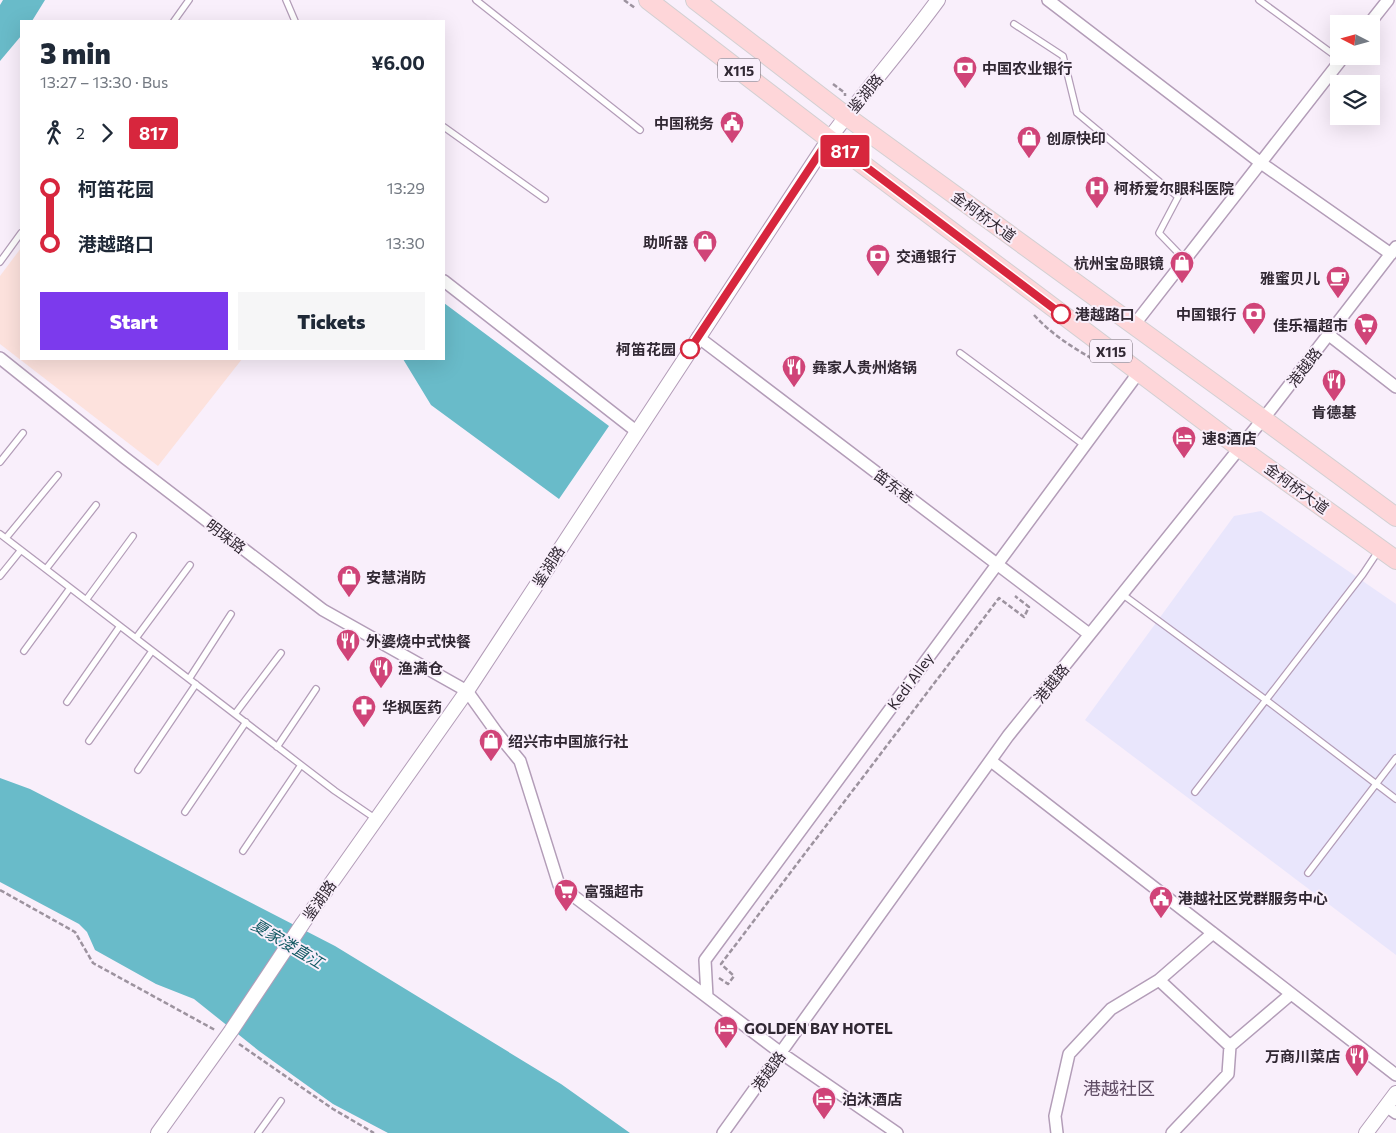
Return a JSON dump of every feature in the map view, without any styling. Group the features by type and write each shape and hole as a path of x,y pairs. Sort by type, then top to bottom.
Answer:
{"main road":[{"name":"金柯桥大道","path":"648,0 829,139 1240,448 1396,560"},
{"name":"金柯桥大道","path":"695,0 846,116 1396,517"}],"street":[{"name":"鉴湖路","path":"158,1133 229,1034 303,923 466,691 829,139 938,0"},
{"path":"1048,0 1262,163 1393,250"},
{"path":"1377,15 1388,0"},
{"path":"1134,325 1338,65"},
{"name":"港越路","path":"723,1133 1008,736 1263,419 1393,250"},
{"path":"445,282 636,431"},
{"path":"1329,334 1396,386"},
{"name":"笛东巷","path":"698,336 1089,634"},
{"name":"明珠路","path":"0,358 125,458 323,610 466,691"},
{"name":"Kedi Alley","path":"707,998 705,960 1139,372"},
{"path":"466,691 520,761 559,885 781,1053 897,1133"},
{"path":"991,761 1396,1075"},
{"path":"1057,1133 1055,1116 1069,1054 1111,1009 1159,980 1213,933"},
{"path":"1159,980 1230,1046"},
{"path":"1172,1133 1228,1074 1230,1046 1291,994"},
{"path":"1366,1133 1391,1110 1396,1093"}],"lane":[{"path":"175,20 188,0"},
{"path":"286,0 295,20"},
{"path":"476,0 640,130"},
{"path":"1259,0 1330,49"},
{"path":"1014,24 1063,56 1077,113 1178,197 1159,233 1186,260"},
{"path":"445,128 545,199"},
{"path":"0,262 20,234"},
{"path":"960,353 1084,445"},
{"path":"0,462 23,433"},
{"path":"6,538 58,475"},
{"path":"46,569 96,505"},
{"path":"0,534 277,747 376,820"},
{"path":"86,600 133,536"},
{"path":"1195,792 1381,548"},
{"path":"0,576 21,550"},
{"path":"136,638 190,565"},
{"path":"24,651 70,588"},
{"path":"1122,594 1396,799"},
{"path":"189,679 231,614"},
{"path":"67,702 120,626"},
{"path":"89,741 152,651"},
{"path":"235,714 281,653"},
{"path":"138,770 196,684"},
{"path":"277,747 316,689"},
{"path":"185,812 246,722"},
{"path":"1308,873 1396,758"},
{"path":"243,851 301,765"},
{"path":"258,1133 280,1101"}],"path":[{"path":"705,968 728,984 734,976 721,964 999,598 1024,616 1029,607 1009,591"},
{"path":"0,890 75,932 93,963 229,1034 333,1109 374,1133"}],"shaded area":[{"path":"20,249 20,359 0,344 0,276"},
{"path":"21,360 241,360 158,466"},
{"path":"1261,511 1396,604 1396,955 1085,720 1234,516"}],"water":[{"path":"3,0 45,0 33,20 20,20 20,37 0,61 0,5"},
{"path":"445,304 609,426 559,499 431,405 404,360 445,360"},
{"name":"夏家溇直江","path":"0,778 30,789 335,946 561,1084 630,1133 388,1133 333,1104 259,1051 194,999 156,984 95,950 87,932 79,924 0,882"}],"bus line":[{"name":"817","path":"690,349 829,139 1061,314"}],"place":[{"name":"中国农业银行","path":"965,89"},
{"name":"中国税务","path":"732,144"},
{"name":"创原快印","path":"1029,159"},
{"name":"柯桥爱尔眼科医院","path":"1097,209"},
{"name":"助听器","path":"705,263"},
{"name":"交通银行","path":"878,277"},
{"name":"杭州宝岛眼镜","path":"1182,284"},
{"name":"雅蜜贝儿","path":"1338,299"},
{"name":"港越路口","path":"1061,314"},
{"name":"中国银行","path":"1254,335"},
{"name":"佳乐福超市","path":"1366,346"},
{"name":"柯笛花园","path":"690,349"},
{"name":"彝家人贵州烙锅","path":"794,388"},
{"name":"肯德基","path":"1334,402"},
{"name":"速8酒店","path":"1184,459"},
{"name":"安慧消防","path":"349,598"},
{"name":"外婆烧中式快餐","path":"348,662"},
{"name":"渔满仓","path":"381,689"},
{"name":"华枫医药","path":"364,728"},
{"name":"绍兴市中国旅行社","path":"491,762"},
{"name":"富强超市","path":"566,912"},
{"name":"港越社区党群服务中心","path":"1161,919"},
{"name":"GOLDEN BAY HOTEL","path":"726,1049"},
{"name":"万商川菜店","path":"1357,1077"},
{"name":"泊沐酒店","path":"824,1120"}],"district":[{"name":"港越社区","path":"1119,1088"}]}
